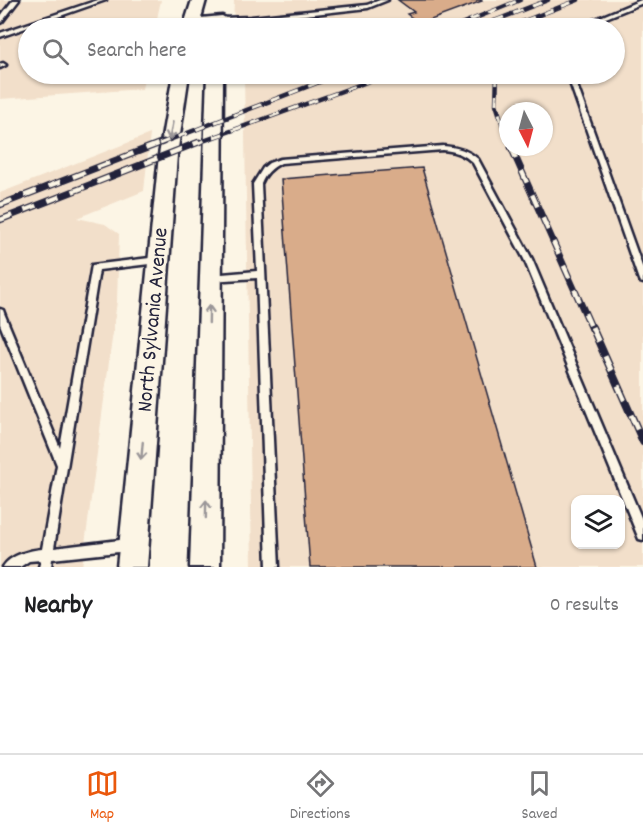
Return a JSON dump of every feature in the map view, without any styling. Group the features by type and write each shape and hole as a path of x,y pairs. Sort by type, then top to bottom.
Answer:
{"main road":[{"path":"193,18 199,0"},
{"path":"222,18 225,0"},
{"name":"North Sylvania Avenue","path":"133,556 170,139 180,84"},
{"path":"205,567 215,84"}],"lane":[{"path":"0,21 16,0"},
{"path":"50,18 102,0"},
{"path":"261,18 368,6 385,0"},
{"path":"601,18 643,1"},
{"path":"0,35 18,29"},
{"path":"574,84 643,280"},
{"path":"273,567 257,184 269,165 280,161 303,159 443,148 456,149 476,161 528,259 643,535"},
{"path":"45,567 95,267 159,260"},
{"path":"210,278 261,274"},
{"path":"0,313 62,465"},
{"path":"9,567 28,556 48,554 133,556"}],"shaded area":[{"path":"0,0 161,0 157,18 18,18 18,84 143,84 142,89 0,99"},
{"path":"234,0 643,0 643,567 252,567 244,84 625,84 625,18 233,18"},
{"path":"150,134 144,191 77,218 105,224 119,234 117,301 82,567 0,567 0,193"}],"building":[{"path":"398,0 482,1 436,18 412,18 407,14 414,12"},
{"path":"422,168 537,567 310,567 281,179"}],"railway":[{"path":"476,18 520,0"},
{"path":"502,18 548,0"},
{"path":"532,18 578,0"},
{"path":"159,144 314,84"},
{"path":"195,144 361,84"},
{"path":"497,84 496,104 499,113"},
{"path":"0,205 163,142"},
{"path":"0,220 199,142"},
{"path":"515,156 592,329"},
{"path":"592,327 643,442"}]}
